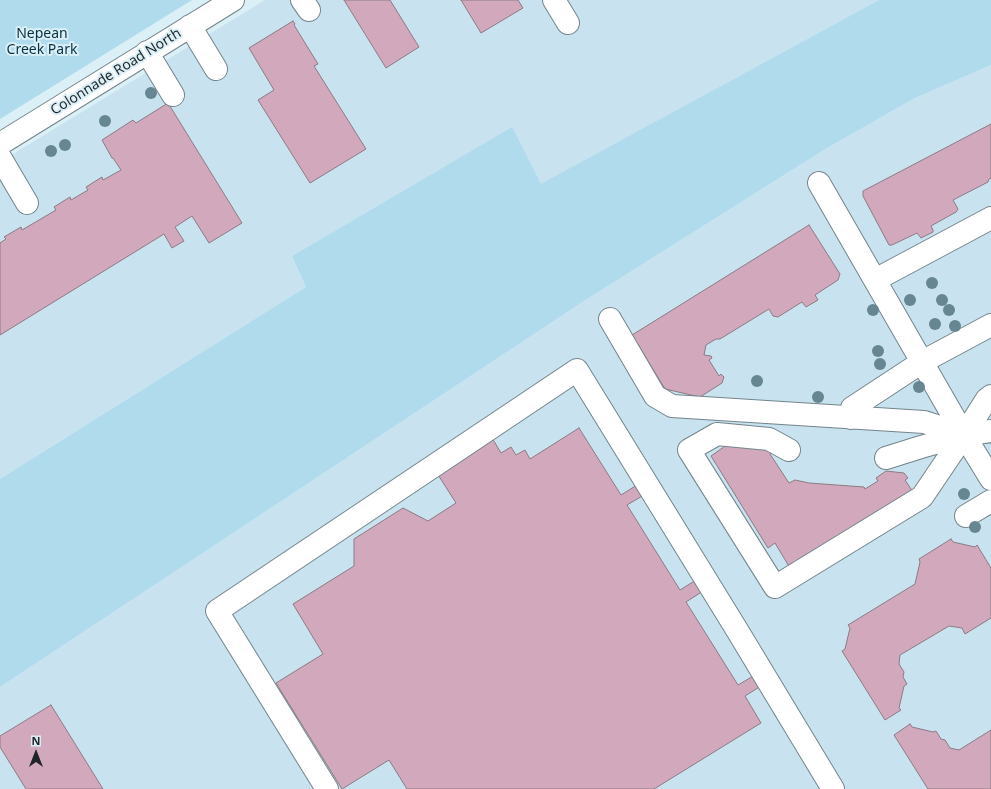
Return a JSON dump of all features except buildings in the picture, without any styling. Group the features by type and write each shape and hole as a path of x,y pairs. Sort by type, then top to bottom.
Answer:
{"street":[{"name":"Colonnade Road North","path":"0,144 233,0"},
{"path":"554,0 568,23"},
{"path":"190,26 216,69"},
{"path":"147,52 173,95"},
{"path":"0,157 27,203"},
{"path":"819,183 964,435 991,479"},
{"path":"875,280 991,218"},
{"path":"610,319 655,396 672,406 924,422 964,435"},
{"path":"850,418 852,408 922,362 991,324"},
{"path":"328,789 217,611 577,370 833,789"},
{"path":"788,450 769,439 717,434 689,450 775,587 922,497 987,399 991,396"},
{"path":"886,458 964,435 991,431"},
{"path":"966,516 991,501"}],"shaded area":[{"path":"265,0 879,0 541,185 511,128 292,256 306,287 0,479 0,162"},
{"path":"991,65 991,789 0,789 0,687 587,299 827,148 915,98"}],"green space":[{"name":"Nepean Creek Park","path":"0,0 192,0 0,119"},
{"path":"879,0 991,0 991,65 915,98 827,148 587,299 0,687 0,479 306,287 292,256 512,127 541,184"}]}
